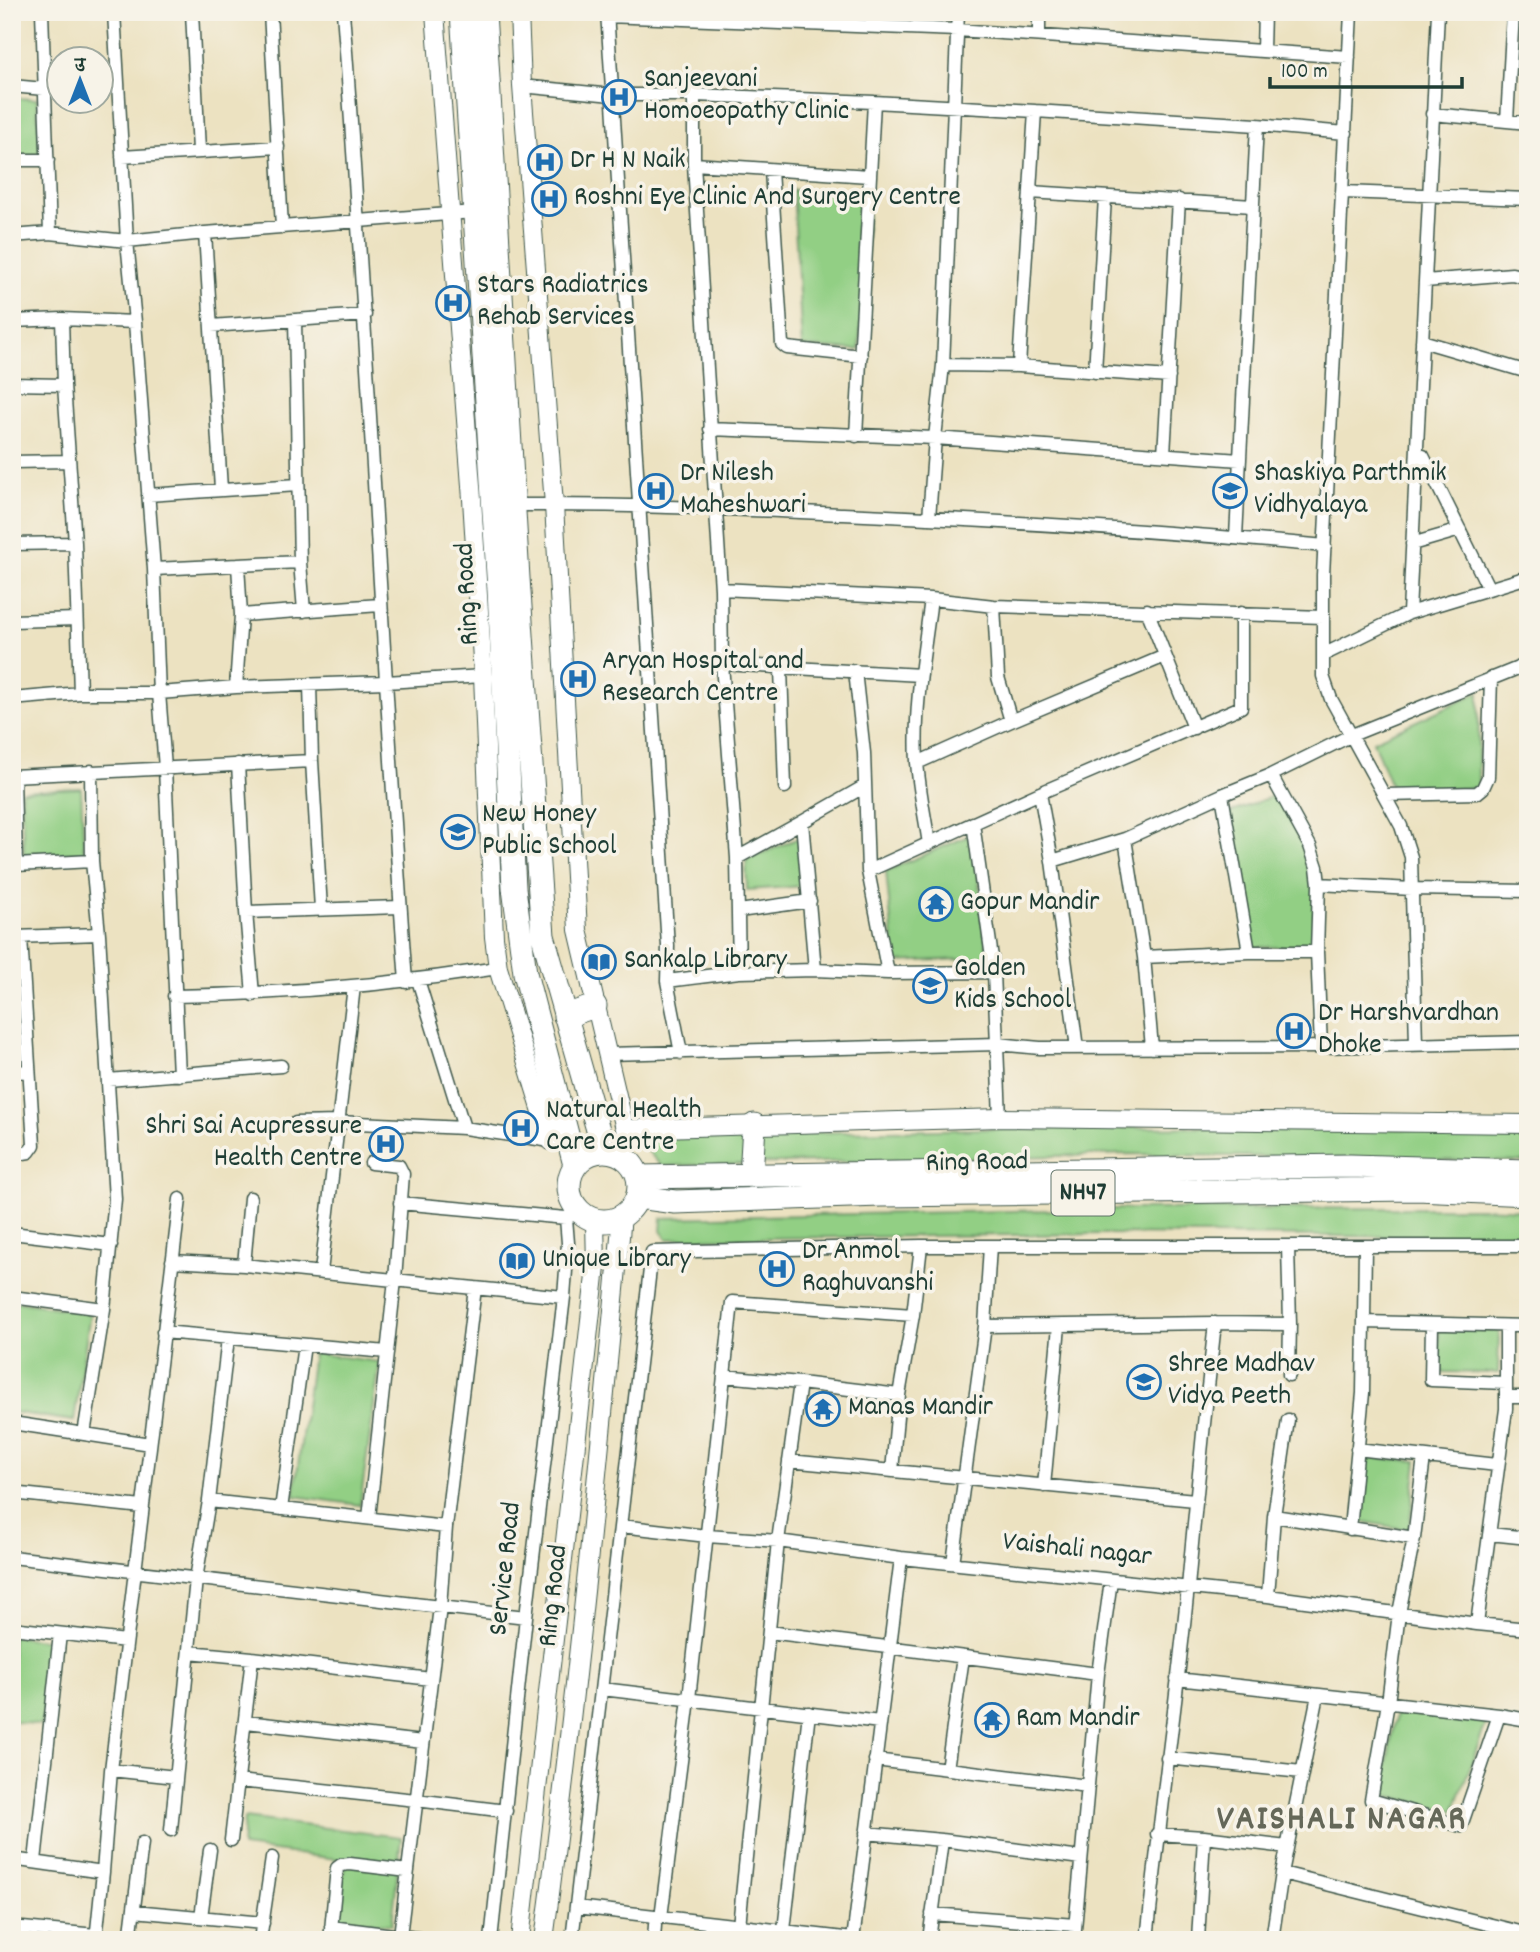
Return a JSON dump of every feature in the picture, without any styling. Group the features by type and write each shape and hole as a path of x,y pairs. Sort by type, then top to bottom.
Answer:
{"highway":[{"name":"Ring Road","path":"462,12 514,888 519,938 560,1140 575,1166"},
{"name":"Ring Road","path":"484,12 493,500 543,936 604,1151"},
{"path":"565,1016 595,1006"},
{"path":"751,1176 754,1125"},
{"path":"604,1151 623,1156 632,1165 638,1187 632,1207 614,1220 580,1217 569,1190 569,1181 575,1166 593,1153 604,1151"},
{"name":"Ring Road","path":"638,1187 751,1176 1350,1166 1528,1171"},
{"name":"Ring Road","path":"638,1187 675,1202 881,1195 1417,1189 1528,1194"}],"street":[{"path":"42,12 50,233"},
{"path":"114,12 127,240 154,569 179,1075"},
{"path":"192,12 199,151"},
{"path":"270,12 282,227"},
{"path":"343,12 365,315 380,605 400,906 412,981 464,1128"},
{"path":"296,1123 337,1122 464,1128 560,1140 498,968 494,937 483,676 493,500 450,213 435,12"},
{"path":"519,12 522,86 554,505 579,930 625,1129 1000,1118 1528,1124"},
{"path":"929,518 943,365 958,12"},
{"path":"1039,12 1039,35"},
{"path":"1263,50 1264,12"},
{"path":"1351,12 1325,545 1323,676 1331,699 1386,795 1401,826 1411,857 1416,1044"},
{"path":"1409,613 1438,12"},
{"path":"1507,121 1513,12"},
{"path":"681,1053 667,981 668,946 607,14 957,30 1349,57"},
{"path":"12,86 44,89"},
{"path":"522,86 612,94 874,102 1035,111 1346,133"},
{"path":"694,95 694,164 721,589 722,664 737,858 739,972"},
{"path":"856,436 874,102"},
{"path":"1019,366 1035,111"},
{"path":"1432,114 1528,123"},
{"path":"1236,537 1257,125"},
{"path":"122,157 278,146"},
{"path":"12,160 48,160"},
{"path":"694,164 869,176"},
{"path":"771,170 782,344 787,348 862,356"},
{"path":"1030,192 1253,206"},
{"path":"1343,192 1528,199"},
{"path":"1096,372 1105,197"},
{"path":"1164,454 1179,201"},
{"path":"12,236 50,233 127,240 474,212"},
{"path":"205,233 221,489"},
{"path":"1425,281 1511,274 1528,278"},
{"path":"211,326 365,315"},
{"path":"12,321 62,319 135,322"},
{"path":"62,319 68,461 75,543 80,693"},
{"path":"295,320 300,562 304,611"},
{"path":"1422,341 1528,372"},
{"path":"943,365 1019,366 1169,376"},
{"path":"12,384 64,385"},
{"path":"710,429 935,438 1240,460"},
{"path":"1417,455 1423,456 1489,589"},
{"path":"12,462 68,461"},
{"path":"148,495 298,485"},
{"path":"493,500 554,505 715,508 929,518 1325,545"},
{"path":"1412,544 1460,530"},
{"path":"12,544 75,543"},
{"path":"154,569 300,562"},
{"path":"236,687 240,615 237,565"},
{"path":"1323,655 1409,613 1528,576"},
{"path":"721,589 931,599 994,606 1323,617"},
{"path":"929,844 917,763 917,730 931,599"},
{"path":"240,615 380,605"},
{"path":"994,606 998,677 1011,721"},
{"path":"1147,610 1194,728"},
{"path":"868,871 1040,793 1241,708 1241,613"},
{"path":"12,621 77,620"},
{"path":"917,763 1165,656"},
{"path":"722,664 921,675"},
{"path":"1052,861 1125,839 1271,775 1352,735 1528,664"},
{"path":"781,668 785,787"},
{"path":"855,671 864,753 868,871 888,973"},
{"path":"12,699 80,693 159,693 483,676"},
{"path":"1386,795 1477,793 1482,790 1488,777 1491,678"},
{"path":"310,684 321,909"},
{"path":"92,861 16,865 13,776 312,761"},
{"path":"238,764 253,995"},
{"path":"84,1434 104,1309 115,1199 92,861 91,771"},
{"path":"1271,775 1310,846 1317,867 1321,1046"},
{"path":"737,858 865,786"},
{"path":"1040,793 1052,861 1077,1048"},
{"path":"1222,795 1249,951"},
{"path":"802,822 815,970"},
{"path":"973,823 994,972 1000,1118"},
{"path":"1125,839 1143,957 1152,1048"},
{"path":"1319,884 1528,891"},
{"path":"739,911 810,901"},
{"path":"246,912 400,906"},
{"path":"12,1156 29,1152 34,1145 16,937 99,934"},
{"path":"1143,957 1249,951 1317,952"},
{"path":"174,996 253,995 412,981 498,968"},
{"path":"667,981 739,972 994,972"},
{"path":"321,1272 354,986"},
{"path":"607,1054 998,1044 1040,1048 1152,1048 1528,1042"},
{"path":"108,1080 281,1066"},
{"path":"12,1072 29,1071"},
{"path":"369,1518 395,1280 403,1174 399,1166 371,1163"},
{"path":"244,1265 250,1198"},
{"path":"12,1927 25,1934 96,1937 111,1770 180,1199"},
{"path":"401,1203 580,1217"},
{"name":"Ring Road","path":"544,1940 595,1503 622,1216"},
{"name":"Service Road","path":"491,1940 568,1243 580,1217"},
{"name":"Ring Road","path":"520,1940 596,1267 597,1240 580,1217"},
{"path":"12,1233 111,1245"},
{"path":"892,1471 921,1246"},
{"path":"572,1940 652,1252 921,1246 1528,1246"},
{"path":"953,1563 985,1326 990,1246"},
{"path":"1288,1246 1289,1376"},
{"path":"1350,1529 1363,1393 1365,1246"},
{"path":"172,1261 321,1272 564,1297"},
{"path":"400,1936 475,1288"},
{"path":"12,1297 104,1309"},
{"path":"654,1940 690,1699 732,1302 914,1315"},
{"path":"1364,1322 1528,1326"},
{"path":"985,1326 1215,1323 1290,1325"},
{"path":"1147,1940 1215,1323"},
{"path":"1432,1324 1431,1380 1506,1383"},
{"path":"1044,1486 1059,1326"},
{"path":"1477,1624 1506,1409 1506,1326"},
{"path":"163,1332 387,1352"},
{"path":"171,1830 196,1579 209,1501 228,1338"},
{"path":"281,1509 304,1345"},
{"path":"724,1376 900,1395"},
{"path":"739,1926 778,1541 800,1383"},
{"path":"1506,1397 1528,1397"},
{"path":"1269,1596 1274,1516 1288,1420"},
{"path":"12,1423 149,1444"},
{"path":"1357,1449 1497,1465"},
{"path":"1424,1457 1414,1538 1399,1614 1388,1703 1371,1800 1461,1826 1499,1715"},
{"path":"789,1461 1195,1500"},
{"path":"12,1493 142,1507"},
{"path":"209,1501 446,1527"},
{"path":"1274,1516 1414,1538"},
{"name":"Vaishali nagar","path":"621,1526 1269,1596 1528,1629"},
{"path":"1490,1534 1528,1538"},
{"path":"12,1558 526,1617"},
{"path":"577,1907 658,1921 739,1926 783,1936 853,1940 901,1558"},
{"path":"1074,1940 1098,1674 1111,1580"},
{"path":"12,1628 126,1641"},
{"path":"769,1632 1098,1674"},
{"path":"35,1861 60,1633"},
{"path":"189,1653 431,1679"},
{"path":"947,1769 963,1657"},
{"path":"231,1840 252,1658"},
{"path":"1177,1679 1528,1720"},
{"path":"602,1689 880,1721"},
{"path":"1272,1940 1282,1873 1318,1695"},
{"path":"783,1936 810,1713"},
{"path":"246,1721 424,1742"},
{"path":"1167,1758 1302,1772"},
{"path":"875,1760 1088,1786"},
{"path":"111,1770 176,1777"},
{"path":"239,1781 506,1811"},
{"path":"866,1833 1081,1858"},
{"path":"1157,1834 1287,1847"},
{"path":"1198,1940 1204,1837"},
{"path":"929,1940 942,1840"},
{"path":"130,1940 142,1843"},
{"path":"201,1917 210,1850"},
{"path":"260,1940 272,1858"},
{"path":"12,1859 103,1872"},
{"path":"408,1871 350,1864 337,1868 330,1933 432,1940"},
{"path":"1282,1873 1528,1934"},
{"path":"134,1911 263,1923"},
{"path":"932,1914 1076,1925"}],"green space":[{"path":"12,98 37,99 40,157 12,155"},
{"path":"793,190 869,194 859,350 802,347"},
{"path":"1479,692 1478,788 1393,791 1373,741"},
{"path":"81,788 84,853 24,856 21,791"},
{"path":"1280,793 1308,845 1317,879 1315,947 1254,947 1230,813"},
{"path":"973,834 988,958 895,962 886,871"},
{"path":"801,837 805,886 747,890 746,860"},
{"path":"1313,1127 1528,1132 1528,1162 1130,1154 661,1166 646,1149 648,1136 1043,1128"},
{"path":"1110,1209 1528,1210 1528,1238 1106,1234 667,1239 661,1231 662,1218"},
{"path":"12,1301 90,1313 74,1421 12,1412"},
{"path":"1439,1329 1499,1331 1498,1373 1438,1372"},
{"path":"313,1353 380,1362 360,1505 294,1496"},
{"path":"1361,1457 1417,1461 1409,1530 1355,1520"},
{"path":"12,1636 52,1641 41,1725 12,1721"},
{"path":"1397,1709 1488,1718 1454,1811 1381,1794"},
{"path":"244,1818 401,1837 392,1925 338,1918 345,1860 242,1847"}],"place":[{"name":"Sanjeevani Homoeopathy Clinic","path":"619,97"},
{"name":"Dr H N Naik","path":"545,162"},
{"name":"Roshni Eye Clinic And Surgery Centre","path":"549,199"},
{"name":"Stars Radiatrics Rehab Services","path":"453,303"},
{"name":"Dr Nilesh Maheshwari","path":"656,491"},
{"name":"Shaskiya Parthmik Vidhyalaya","path":"1230,491"},
{"name":"Aryan Hospital and Research Centre","path":"578,679"},
{"name":"New Honey Public School","path":"458,832"},
{"name":"Gopur Mandir","path":"936,904"},
{"name":"Sankalp Library","path":"599,962"},
{"name":"Golden Kids School","path":"930,986"},
{"name":"Dr Harshvardhan Dhoke","path":"1294,1031"},
{"name":"Natural Health Care Centre","path":"521,1128"},
{"name":"Shri Sai Acupressure Health Centre","path":"386,1144"},
{"name":"Unique Library","path":"517,1261"},
{"name":"Dr Anmol Raghuvanshi","path":"777,1269"},
{"name":"Shree Madhav Vidya Peeth","path":"1144,1382"},
{"name":"Manas Mandir","path":"823,1409"},
{"name":"Ram Mandir","path":"992,1720"}],"district":[{"name":"VAISHALI NAGAR","path":"1342,1821"}]}
